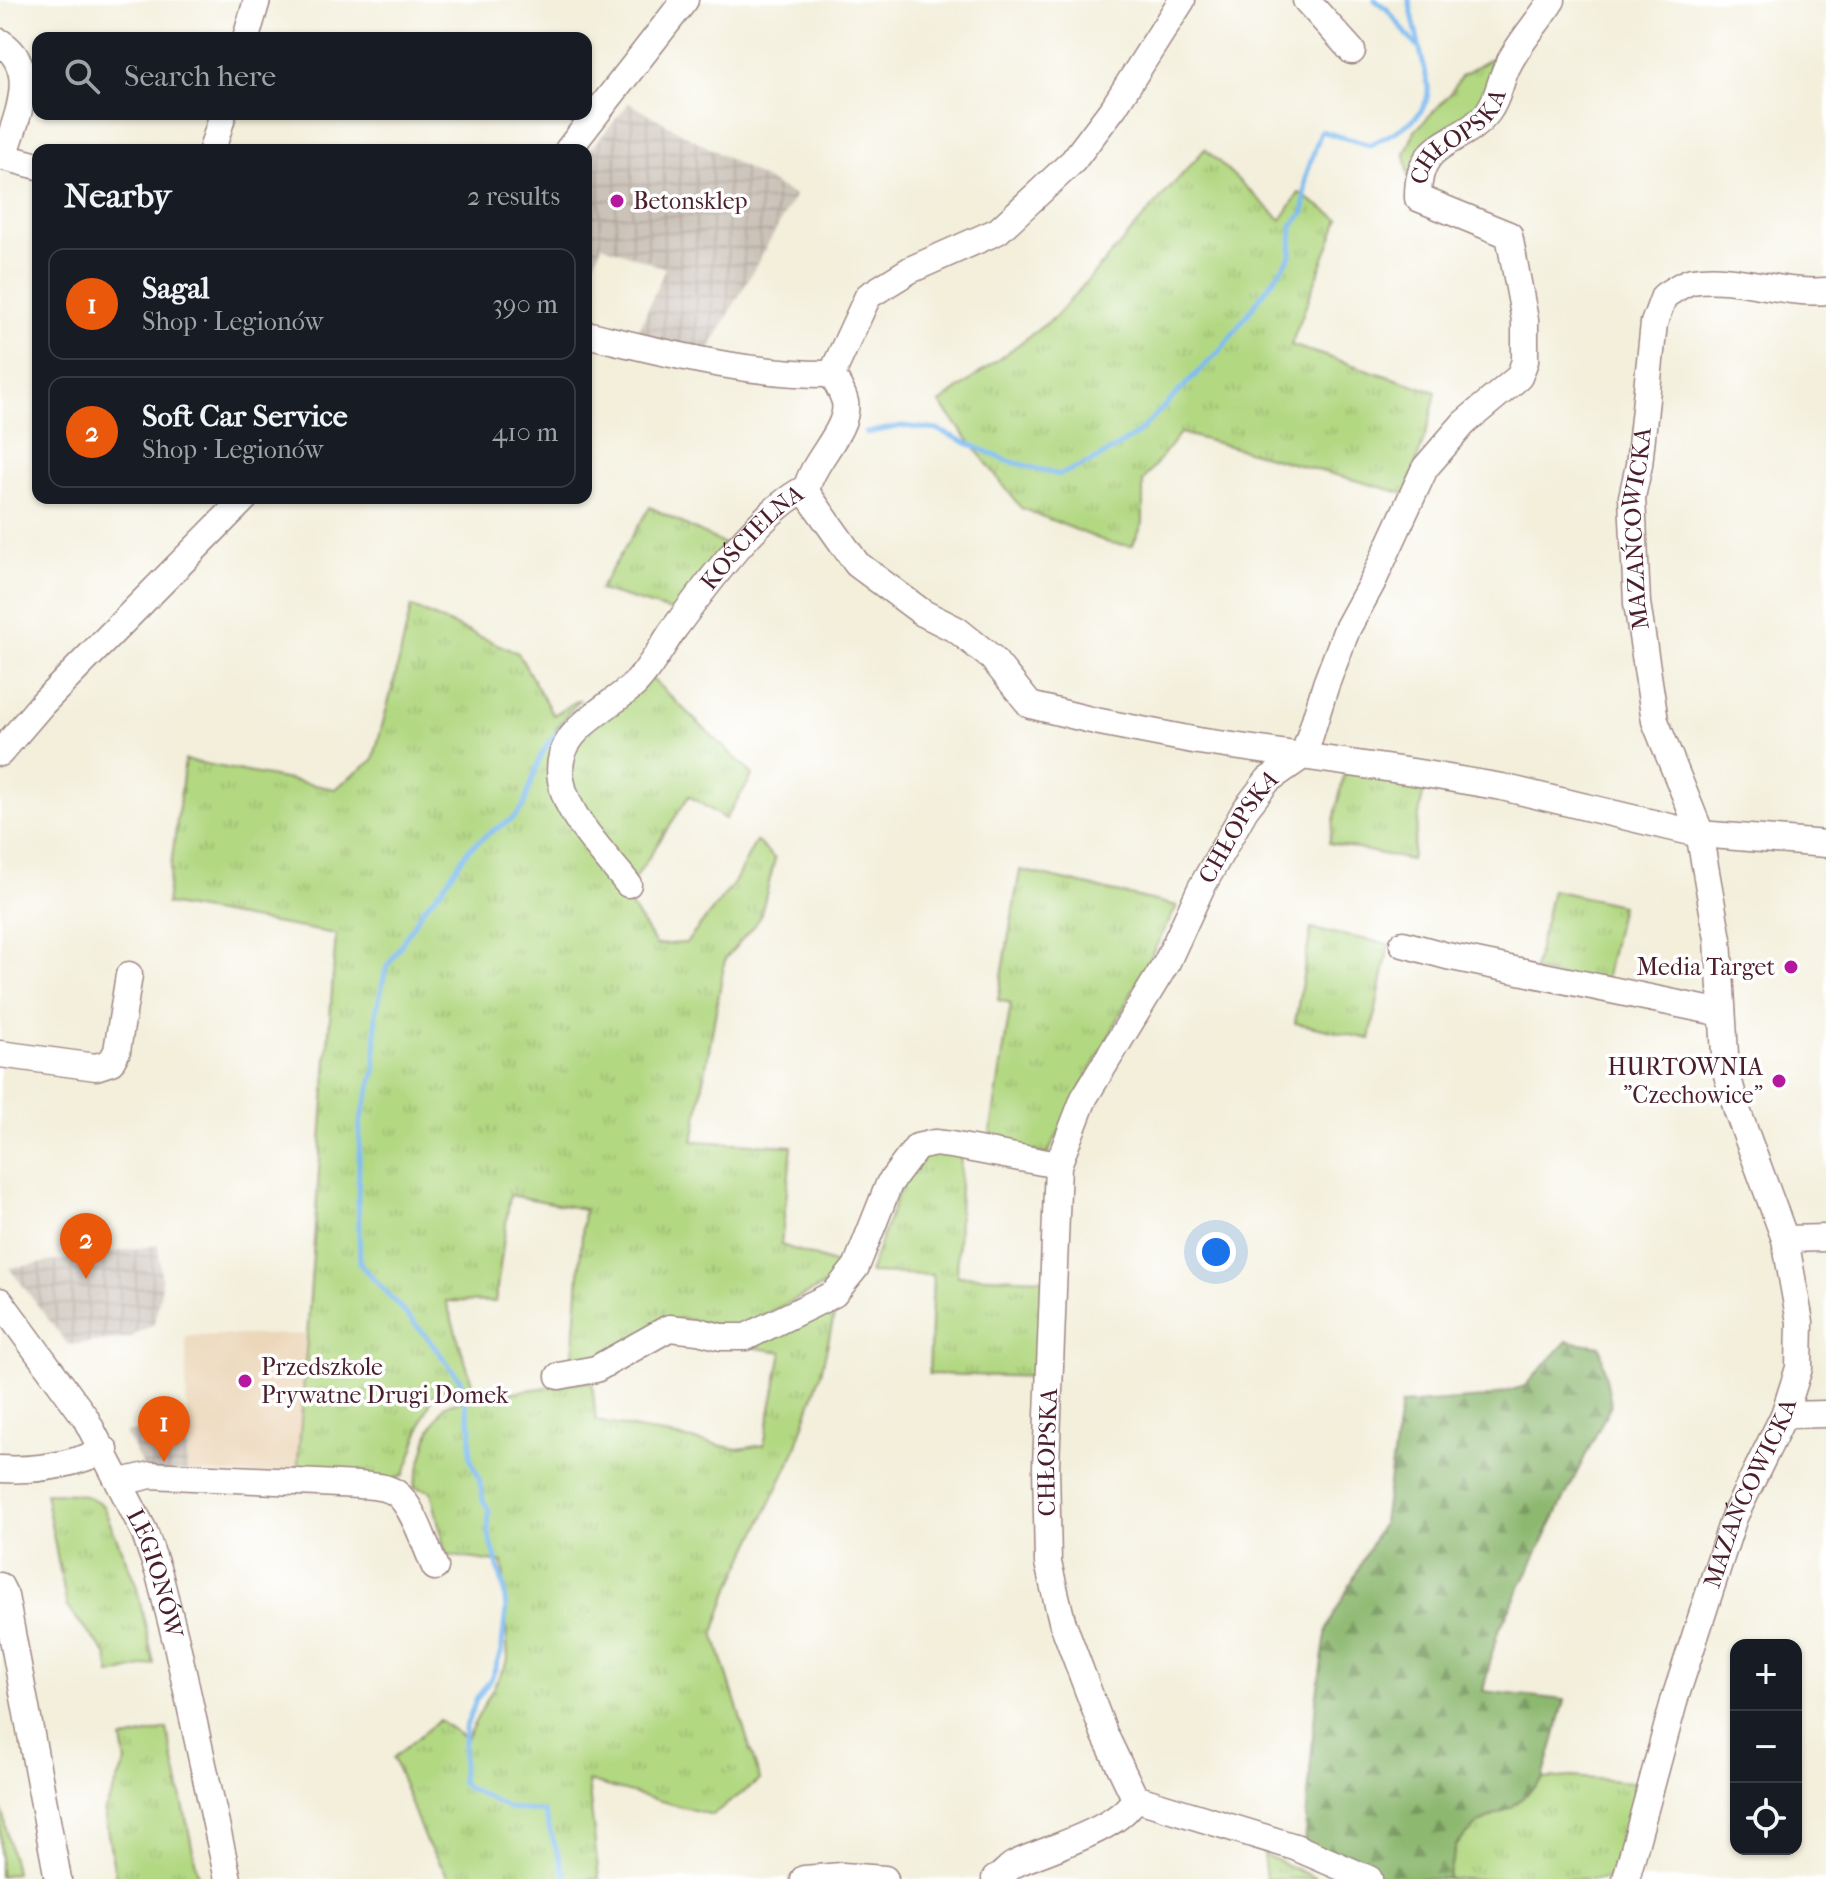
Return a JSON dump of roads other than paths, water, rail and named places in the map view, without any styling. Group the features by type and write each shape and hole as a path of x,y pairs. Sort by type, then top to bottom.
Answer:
{"street":[{"path":"248,32 257,0"},
{"path":"592,119 685,0"},
{"path":"592,335 693,359 799,374 832,374 868,296 910,270 998,231 1073,161 1114,107 1182,0"},
{"path":"1306,0 1352,51"},
{"name":"CHŁOPSKA","path":"1135,1798 1104,1733 1062,1621 1048,1563 1046,1450 1058,1165 1084,1098 1167,962 1201,888 1245,810 1268,780 1304,755 1347,629 1373,581 1425,468 1464,423 1519,377 1525,361 1525,320 1509,235 1418,198 1418,181 1423,165 1444,142 1487,114 1507,67 1552,0"},
{"path":"0,42 17,58 23,71 24,85 2,156 32,164"},
{"path":"214,144 221,120"},
{"path":"573,144 591,120"},
{"name":"MAZAŃCOWICKA","path":"1626,1879 1675,1698 1734,1517 1784,1415 1799,1368 1800,1322 1785,1239 1726,1071 1718,939 1699,834 1655,721 1637,603 1632,497 1639,465 1654,323 1664,296 1690,281 1729,281 1805,293 1826,291"},
{"name":"KOŚCIELNA","path":"628,884 571,811 560,786 564,749 589,720 636,683 708,585 769,514 792,495 807,488 809,476 842,423 846,404 832,374"},
{"path":"807,488 806,492 857,564 923,613 969,639 992,658 1030,705 1198,741 1502,787 1699,834 1826,844"},
{"path":"0,753 42,704 239,504"},
{"path":"1403,944 1722,1013"},
{"path":"0,1054 96,1067 111,1062 117,1051 129,975"},
{"path":"559,1376 596,1369 669,1328 721,1337 746,1337 834,1294 856,1267 889,1184 917,1147 935,1143 951,1145 1058,1165"},
{"path":"1785,1239 1826,1238"},
{"name":"LEGIONÓW","path":"0,1301 71,1394 105,1450 144,1531 159,1574 228,1879"},
{"path":"1784,1415 1826,1414"},
{"path":"0,1469 18,1470 82,1461 105,1450"},
{"path":"121,1482 151,1475 384,1488 396,1492 407,1505 435,1567"},
{"path":"0,1586 5,1596 58,1879"},
{"path":"995,1879 1012,1866 1063,1847 1101,1827 1131,1805 1135,1798 1295,1847 1369,1879"},
{"path":"804,1879 842,1876 885,1879"}],"waterway":[{"path":"1375,0 1387,9 1416,46"},
{"path":"866,433 902,426 938,430 1005,460 1059,475 1095,460 1136,435 1222,348 1291,256 1292,225 1304,213 1306,176 1321,131 1370,145 1410,122 1424,106 1428,85 1409,0"},
{"path":"566,1879 544,1812 509,1808 461,1782 465,1729 476,1700 492,1677 501,1652 506,1611 504,1588 488,1531 489,1510 470,1457 471,1429 460,1380 427,1337 360,1264 360,1122 375,1071 376,1013 386,969 423,909 443,887 468,850 514,818 523,807 541,755 553,737 584,705 603,693"}],"place":[{"name":"Betonsklep","path":"617,201"},
{"name":"Media Target","path":"1791,967"},
{"name":"HURTOWNIA \"Czechowice\"","path":"1779,1081"},
{"name":"Soft Car Service","path":"86,1279"},
{"name":"Przedszkole Prywatne Drugi Domek","path":"245,1381"},
{"name":"Sagal","path":"164,1462"}]}
